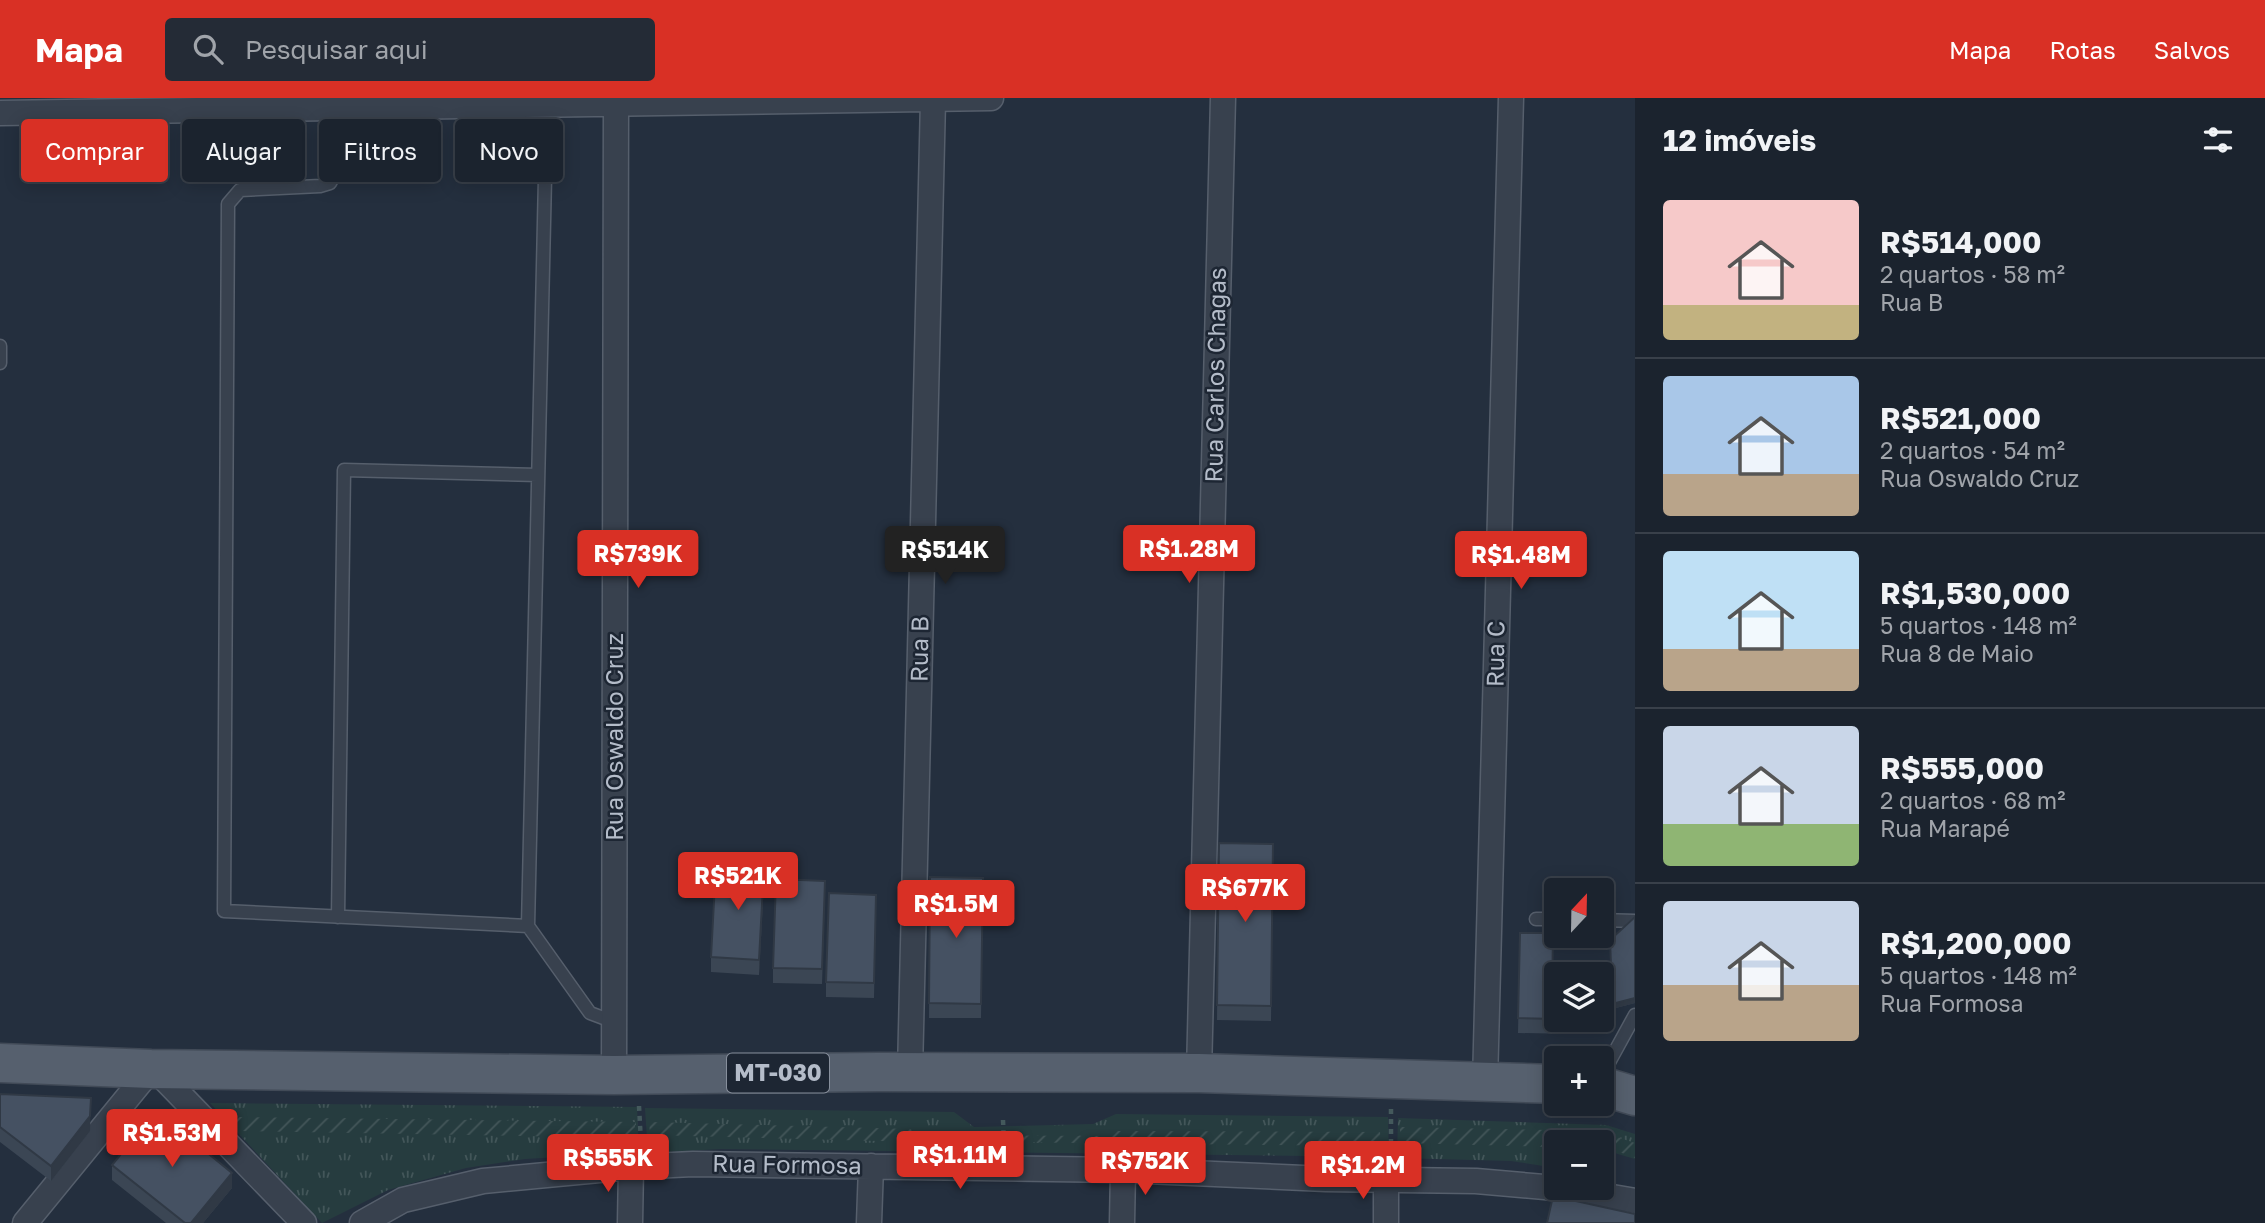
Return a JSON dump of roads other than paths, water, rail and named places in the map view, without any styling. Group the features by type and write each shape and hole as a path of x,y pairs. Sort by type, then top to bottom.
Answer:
{"main road":[{"name":"MT-030","path":"0,1063 626,1088 910,1072 1199,1073 1544,1084"},
{"path":"1614,1081 1635,1074"},
{"path":"1614,1089 1635,1096"}],"street":[{"path":"0,113 991,98"},
{"name":"Rua Carlos Chagas","path":"1199,1073 1223,98"},
{"name":"Rua C","path":"1485,1083 1511,98"},
{"name":"Rua B","path":"910,1072 933,100"},
{"name":"Rua Oswaldo Cruz","path":"616,104 614,1021 626,1088"},
{"path":"25,1223 153,1069 304,1223"},
{"path":"630,1223 636,1161"},
{"name":"Rua Formosa","path":"362,1223 403,1200 482,1181 636,1161 1123,1170 1389,1171 1544,1187"},
{"path":"869,1223 871,1166"},
{"path":"1122,1223 1123,1170"},
{"path":"1386,1223 1389,1171"},
{"name":"Rua Formosa","path":"1614,1198 1635,1201"}],"lane":[{"path":"338,108 337,170 330,183 320,186 240,190 228,204 224,911 528,926"},
{"path":"545,182 528,926 590,1013 614,1021"},
{"path":"0,346 0,363"},
{"path":"338,917 344,470 538,475"},
{"path":"1536,919 1544,919"},
{"path":"1614,920 1635,921"},
{"path":"1614,1054 1635,1016"}]}
